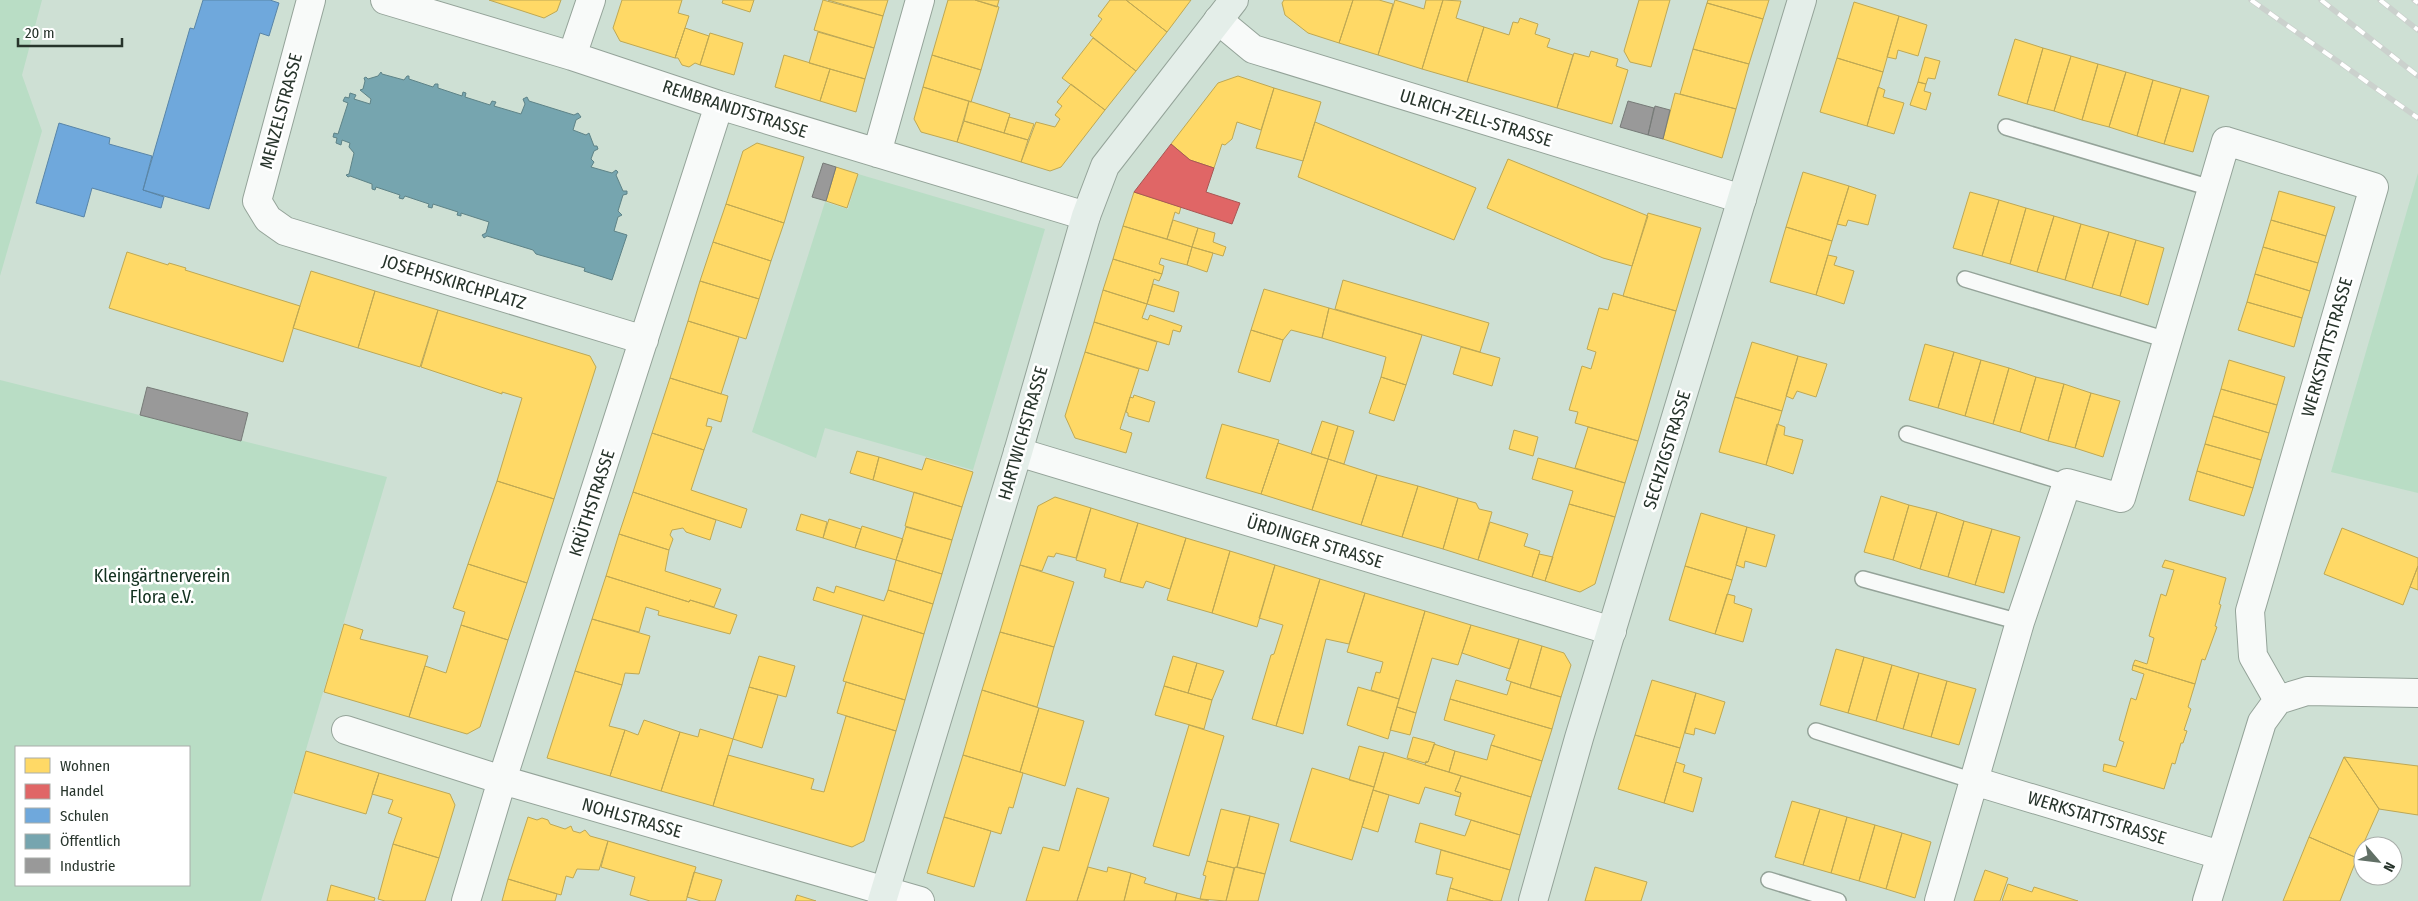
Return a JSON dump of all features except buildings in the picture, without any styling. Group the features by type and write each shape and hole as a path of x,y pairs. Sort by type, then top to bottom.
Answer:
{"street":[{"name":"MENZELSTRASSE","path":"268,219 256,200 311,0"},
{"name":"REMBRANDTSTRASSE","path":"385,0 572,56 719,105 1086,216"},
{"path":"572,56 591,0"},
{"path":"877,153 920,0"},
{"name":"SECHZIGSTRASSE","path":"1532,901 1578,738 1802,0"},
{"name":"ULRICH-ZELL-STRASSE","path":"1226,10 1253,50 1742,199"},
{"name":"HARTWICHSTRASSE","path":"883,896 1018,452 1086,216 1105,166 1226,10"},
{"name":"KRÜTHSTRASSE","path":"466,901 502,780 719,105"},
{"name":"WERKSTATTSTRASSE","path":"2067,482 2121,498 2226,141 2374,187 2250,610 2253,656 2278,700"},
{"name":"JOSEPHSKIRCHPLATZ","path":"268,219 286,231 644,340"},
{"name":"ÜRDINGER STRASSE","path":"1018,452 1612,631"},
{"path":"1939,901 2020,622 2067,482"},
{"path":"2207,901 2262,722 2278,700 2307,691 2418,693"},
{"name":"NOHLSTRASSE","path":"346,730 502,780 883,896 920,901"},
{"name":"WERKSTATTSTRASSE","path":"1974,781 2220,855"}],"lane":[{"path":"2006,127 2211,188"},
{"path":"1965,279 2167,340"},
{"name":"WERKSTATTSTRASSE","path":"1907,434 2067,482"},
{"path":"1863,579 2020,622"},
{"name":"WERKSTATTSTRASSE","path":"1816,731 1974,781"},
{"path":"1769,880 1838,901"}],"green space":[{"path":"0,0 42,0 22,75 42,131 0,276"},
{"path":"2418,173 2418,493 2331,472"},
{"path":"858,174 1045,229 973,470 825,428 816,458 752,432 825,202 848,209"},
{"name":"Kleingärtnerverein Flora e.V.","path":"0,380 387,477 261,901 0,901"}],"railway":[{"path":"2251,0 2418,118"},
{"path":"2321,0 2418,76"},
{"path":"2380,0 2418,30"},
{"path":"2414,0 2418,3"}]}
